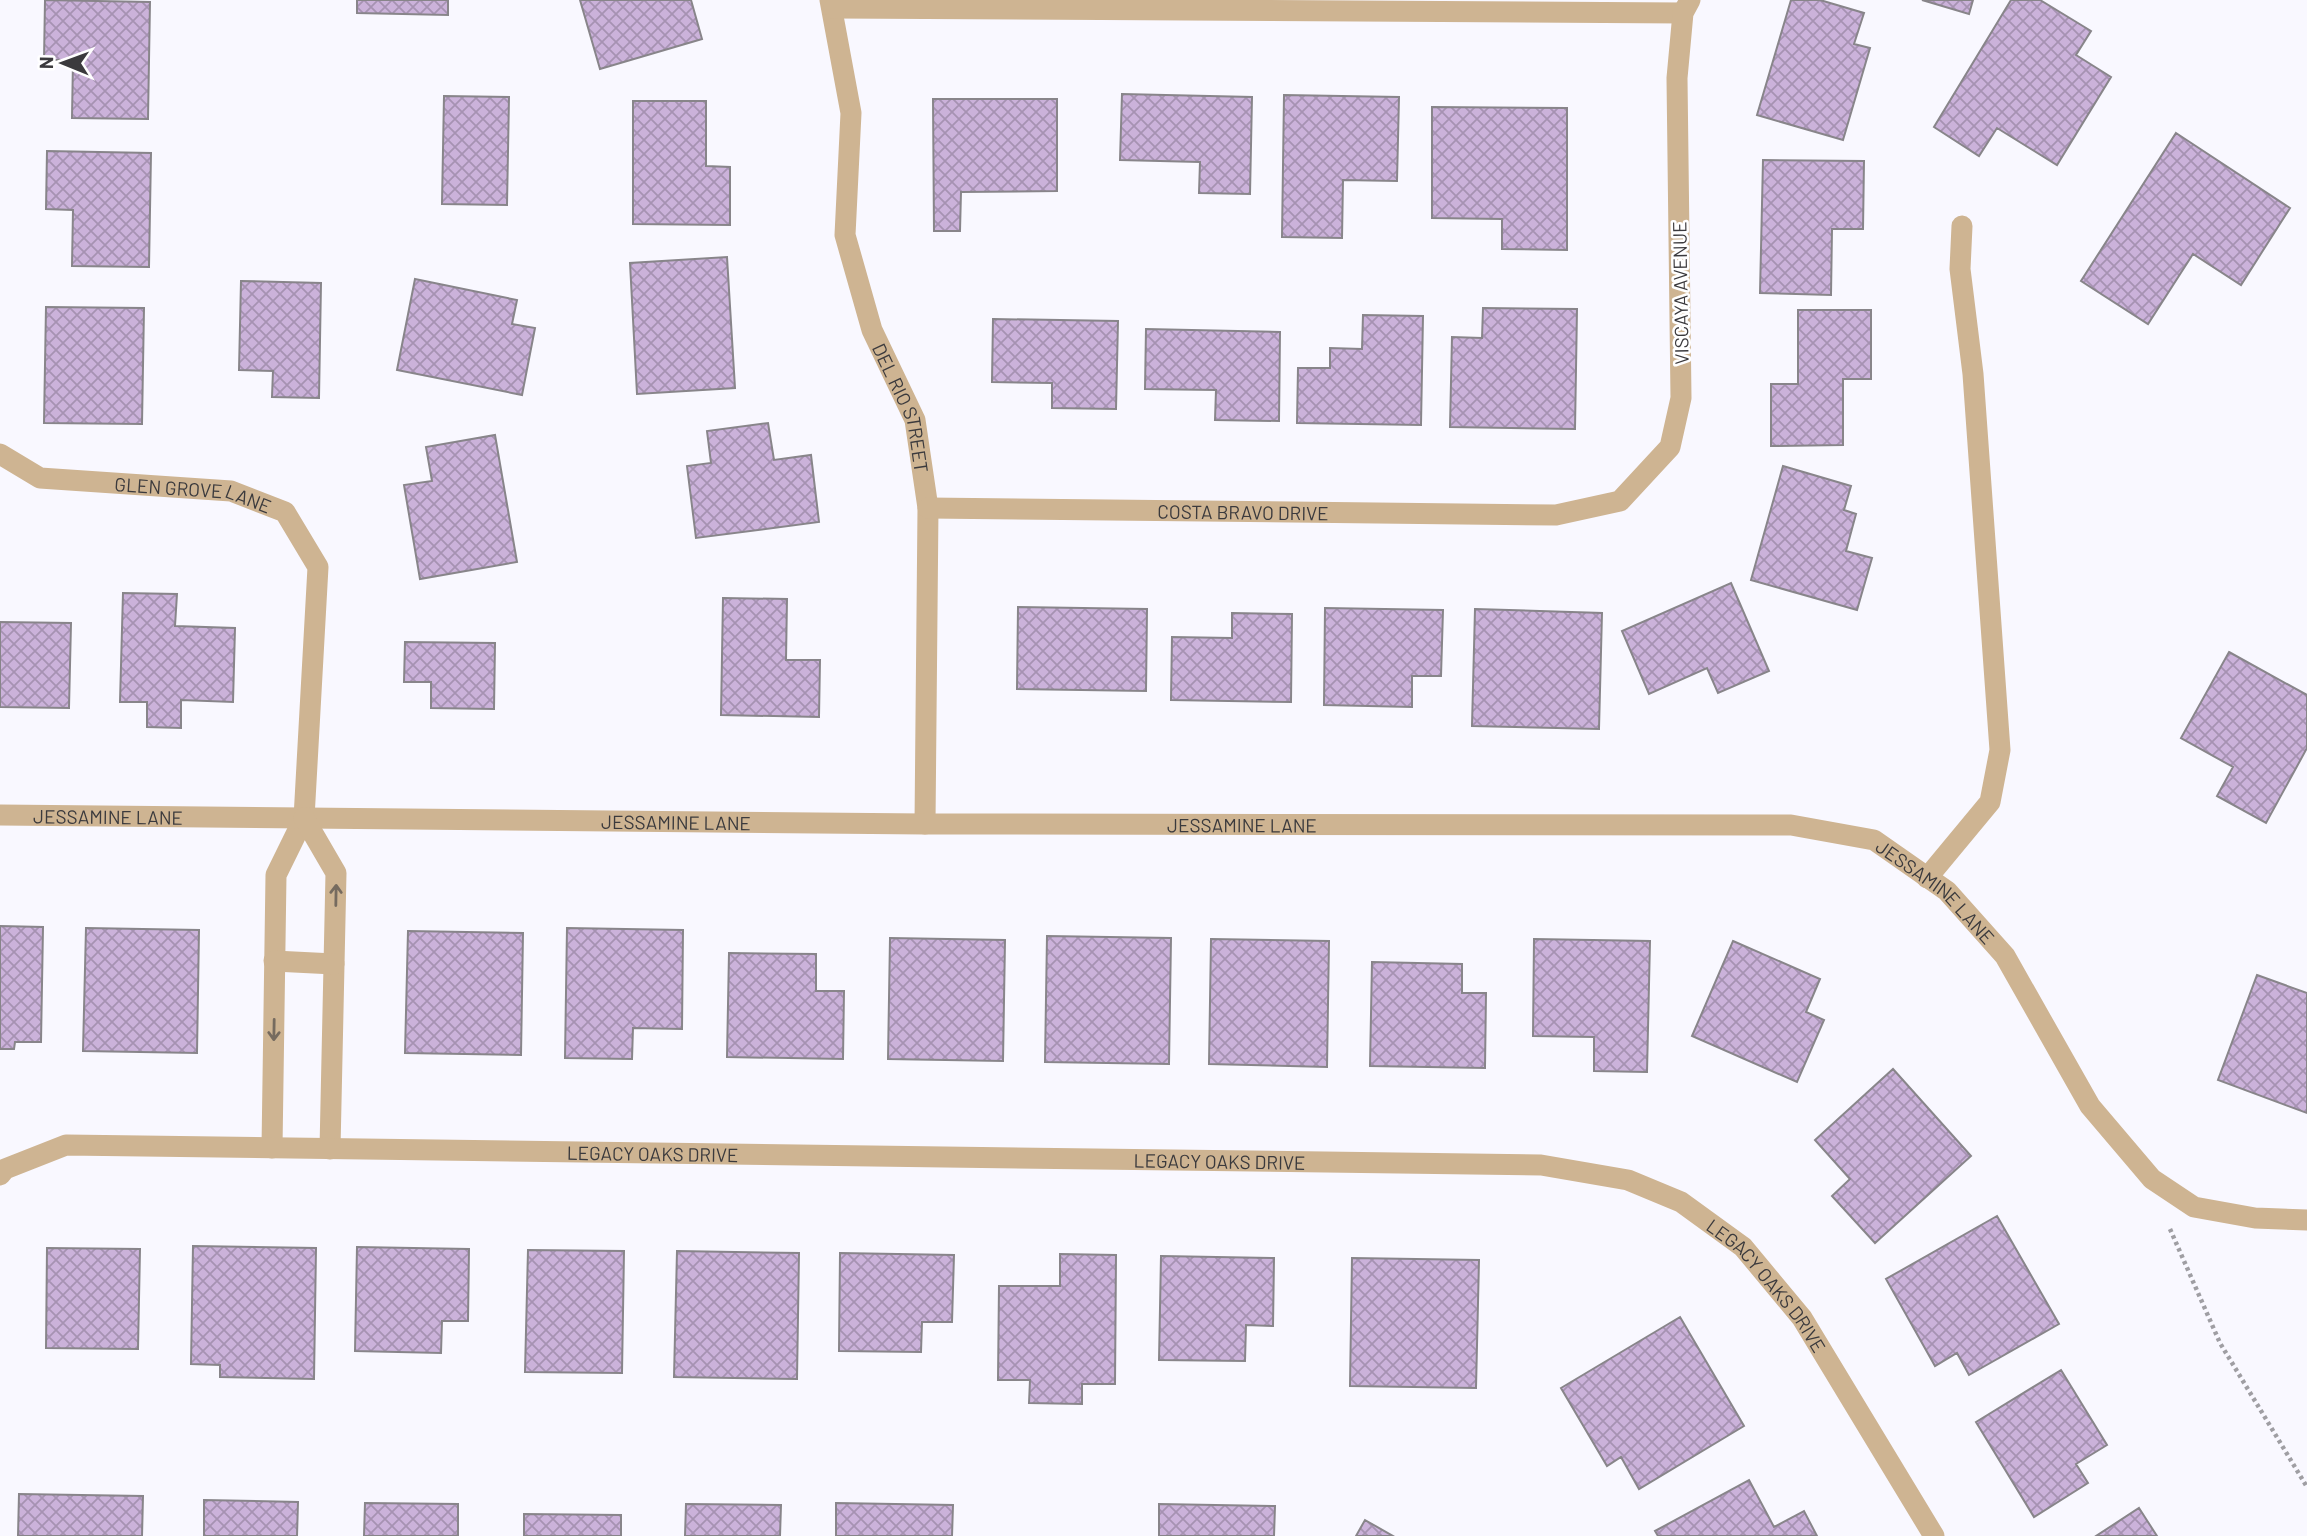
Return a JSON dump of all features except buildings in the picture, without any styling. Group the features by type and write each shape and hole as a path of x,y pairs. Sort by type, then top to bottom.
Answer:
{"street":[{"path":"832,4 1686,7"},
{"name":"DEL RIO STREET","path":"832,4 851,113 845,236 872,330 915,419 928,508 925,824"},
{"name":"VISCAYA AVENUE","path":"1556,515 1620,501 1671,447 1681,398 1677,78 1686,7"},
{"path":"1927,877 1990,802 2000,750 1973,374 1960,269 1962,226"},
{"name":"GLEN GROVE LANE","path":"0,454 40,478 231,492 285,512 318,567 304,818"},
{"name":"COSTA BRAVO DRIVE","path":"928,508 1556,515"},
{"name":"JESSAMINE LANE","path":"0,815 925,824 1791,825 1874,840 1947,891 2005,957 2090,1106 2152,1179 2194,1207 2255,1218 2307,1220"},
{"path":"272,1147 276,875 304,818"},
{"path":"304,818 336,873 330,1149"},
{"path":"274,961 334,964"},
{"name":"LEGACY OAKS DRIVE","path":"0,1175 5,1169 66,1144 1542,1165 1628,1180 1681,1202 1743,1247 1802,1318 1934,1536"}],"path":[{"path":"2152,1179 2176,1247 2220,1343 2307,1487"}]}
